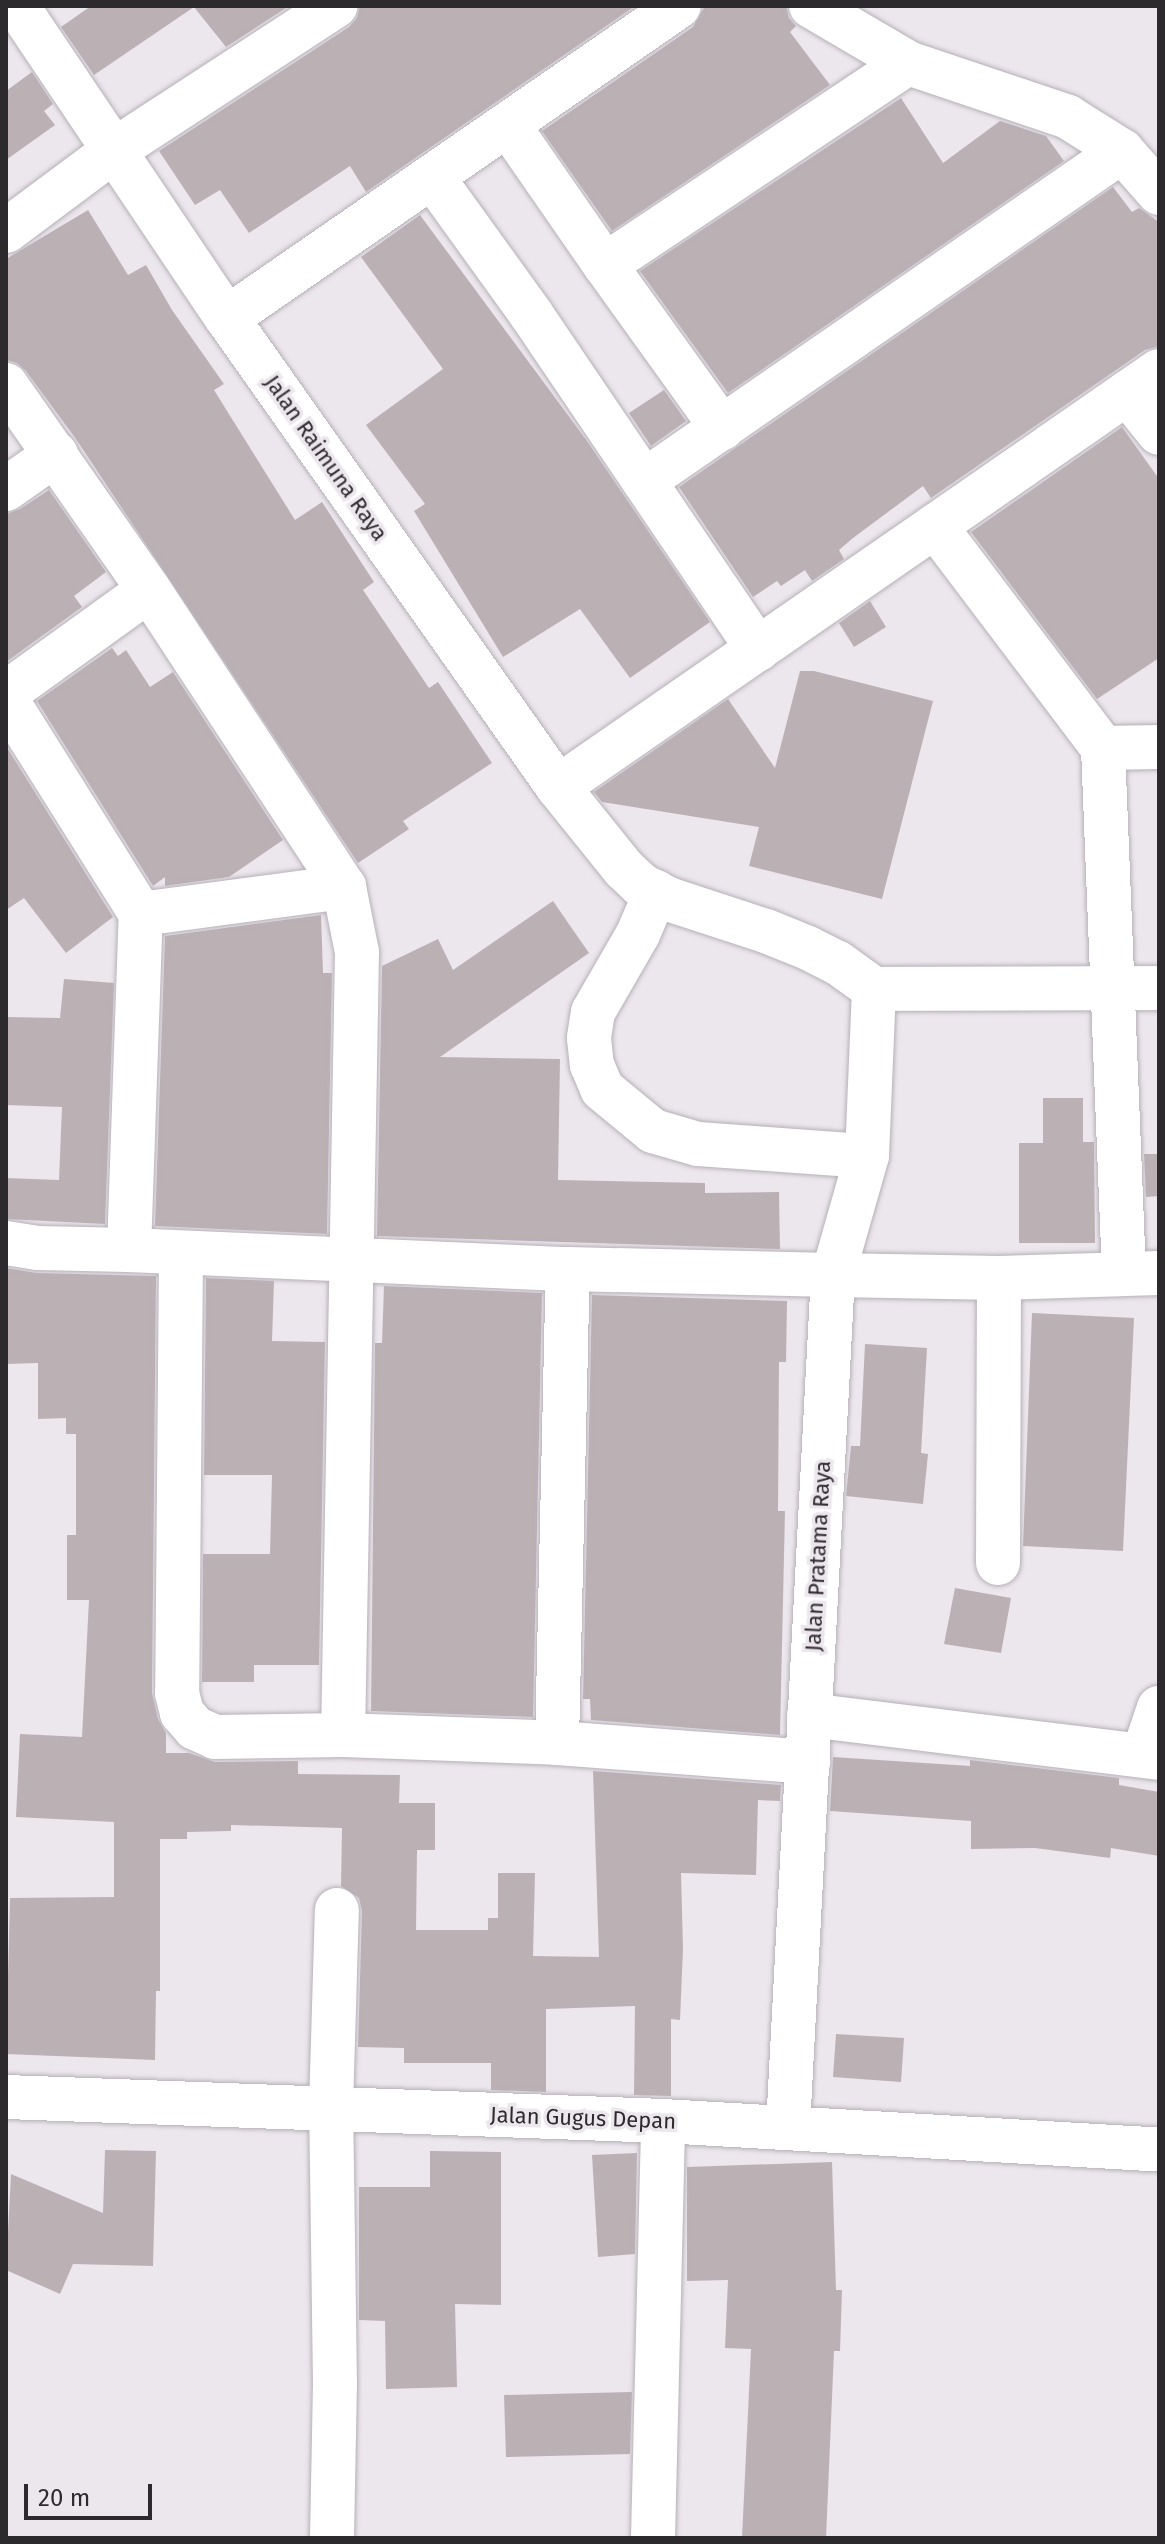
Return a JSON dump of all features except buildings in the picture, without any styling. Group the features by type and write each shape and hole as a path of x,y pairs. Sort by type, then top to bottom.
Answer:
{"street":[{"name":"Jalan Raimuna Raya","path":"17,6 227,318 558,787 624,869 656,892 808,948 838,963 874,989"},
{"path":"227,318 679,6"},
{"path":"811,6 908,63 1068,117 1122,151 1159,193"},
{"path":"6,231 116,149 320,10"},
{"path":"605,265 908,63"},
{"path":"508,125 722,428"},
{"path":"644,481 1122,151"},
{"path":"433,178 531,314 758,649"},
{"path":"558,787 1143,382 1159,433"},
{"path":"6,385 149,590 344,887 357,952 343,1735"},
{"path":"6,489 56,454"},
{"path":"6,1243 38,1248 568,1269 999,1278 1141,1274 1112,989 1103,748 935,526"},
{"path":"129,1250 141,914 6,696 149,590"},
{"path":"1103,748 1159,747"},
{"path":"141,914 344,887"},
{"path":"656,892 638,934 593,1012 589,1038 592,1065 602,1089 653,1131 698,1144 867,1156"},
{"path":"874,989 1159,988"},
{"name":"Jalan Pratama Raya","path":"788,2127 833,1275 867,1156 874,989"},
{"path":"181,1254 177,1693 182,1713 195,1728 215,1737 343,1735 557,1743 808,1762"},
{"path":"557,1743 568,1269"},
{"path":"998,1563 999,1278"},
{"path":"809,1715 1151,1756 1159,1708"},
{"path":"332,2538 335,2385 331,2108 337,1910"},
{"name":"Jalan Gugus Depan","path":"6,2097 663,2121 1159,2150"},
{"path":"653,2538 663,2121"}]}
